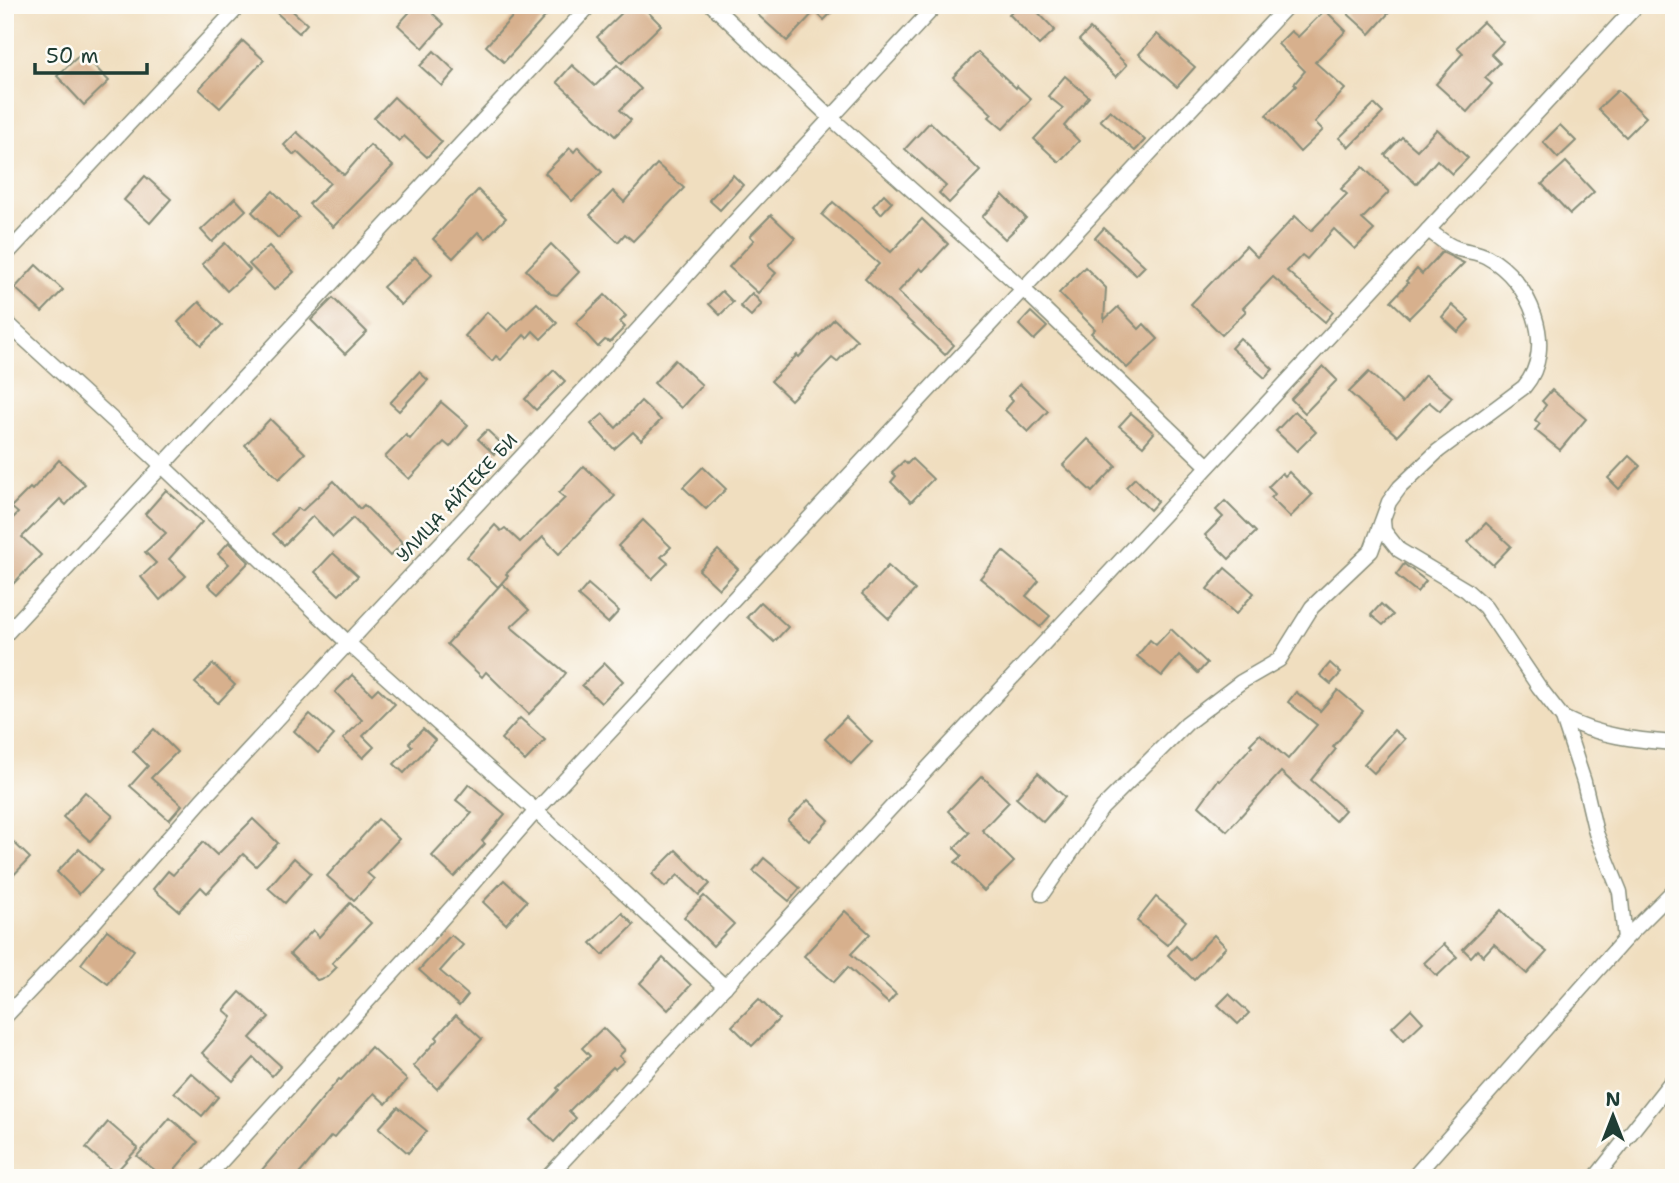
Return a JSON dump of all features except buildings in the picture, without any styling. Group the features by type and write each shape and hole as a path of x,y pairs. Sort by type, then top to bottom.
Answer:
{"street":[{"path":"5,256 240,5"},
{"path":"5,635 590,5"},
{"path":"712,5 831,118 1023,289 1208,466"},
{"name":"УЛИЦА АЙТЕКЕ БИ","path":"5,1017 91,926 201,800 581,393 936,5"},
{"path":"206,1178 425,938 536,811 1288,5"},
{"path":"547,1178 1637,5"},
{"path":"1042,894 1102,808 1187,723 1241,682 1279,660 1312,607 1371,551 1390,502 1415,472 1532,378 1537,364 1537,321 1517,284 1505,269 1488,257 1475,251 1455,248 1428,230"},
{"path":"5,321 347,642 536,811 724,987"},
{"path":"1383,521 1384,531 1399,550 1466,590 1485,607 1563,718 1584,782 1596,833 1620,892 1625,918 1625,939"},
{"path":"1371,551 1399,550"},
{"path":"1563,718 1605,734 1634,740 1674,743"},
{"path":"1413,1178 1625,939 1674,890"},
{"path":"1595,1178 1674,1078"}]}
